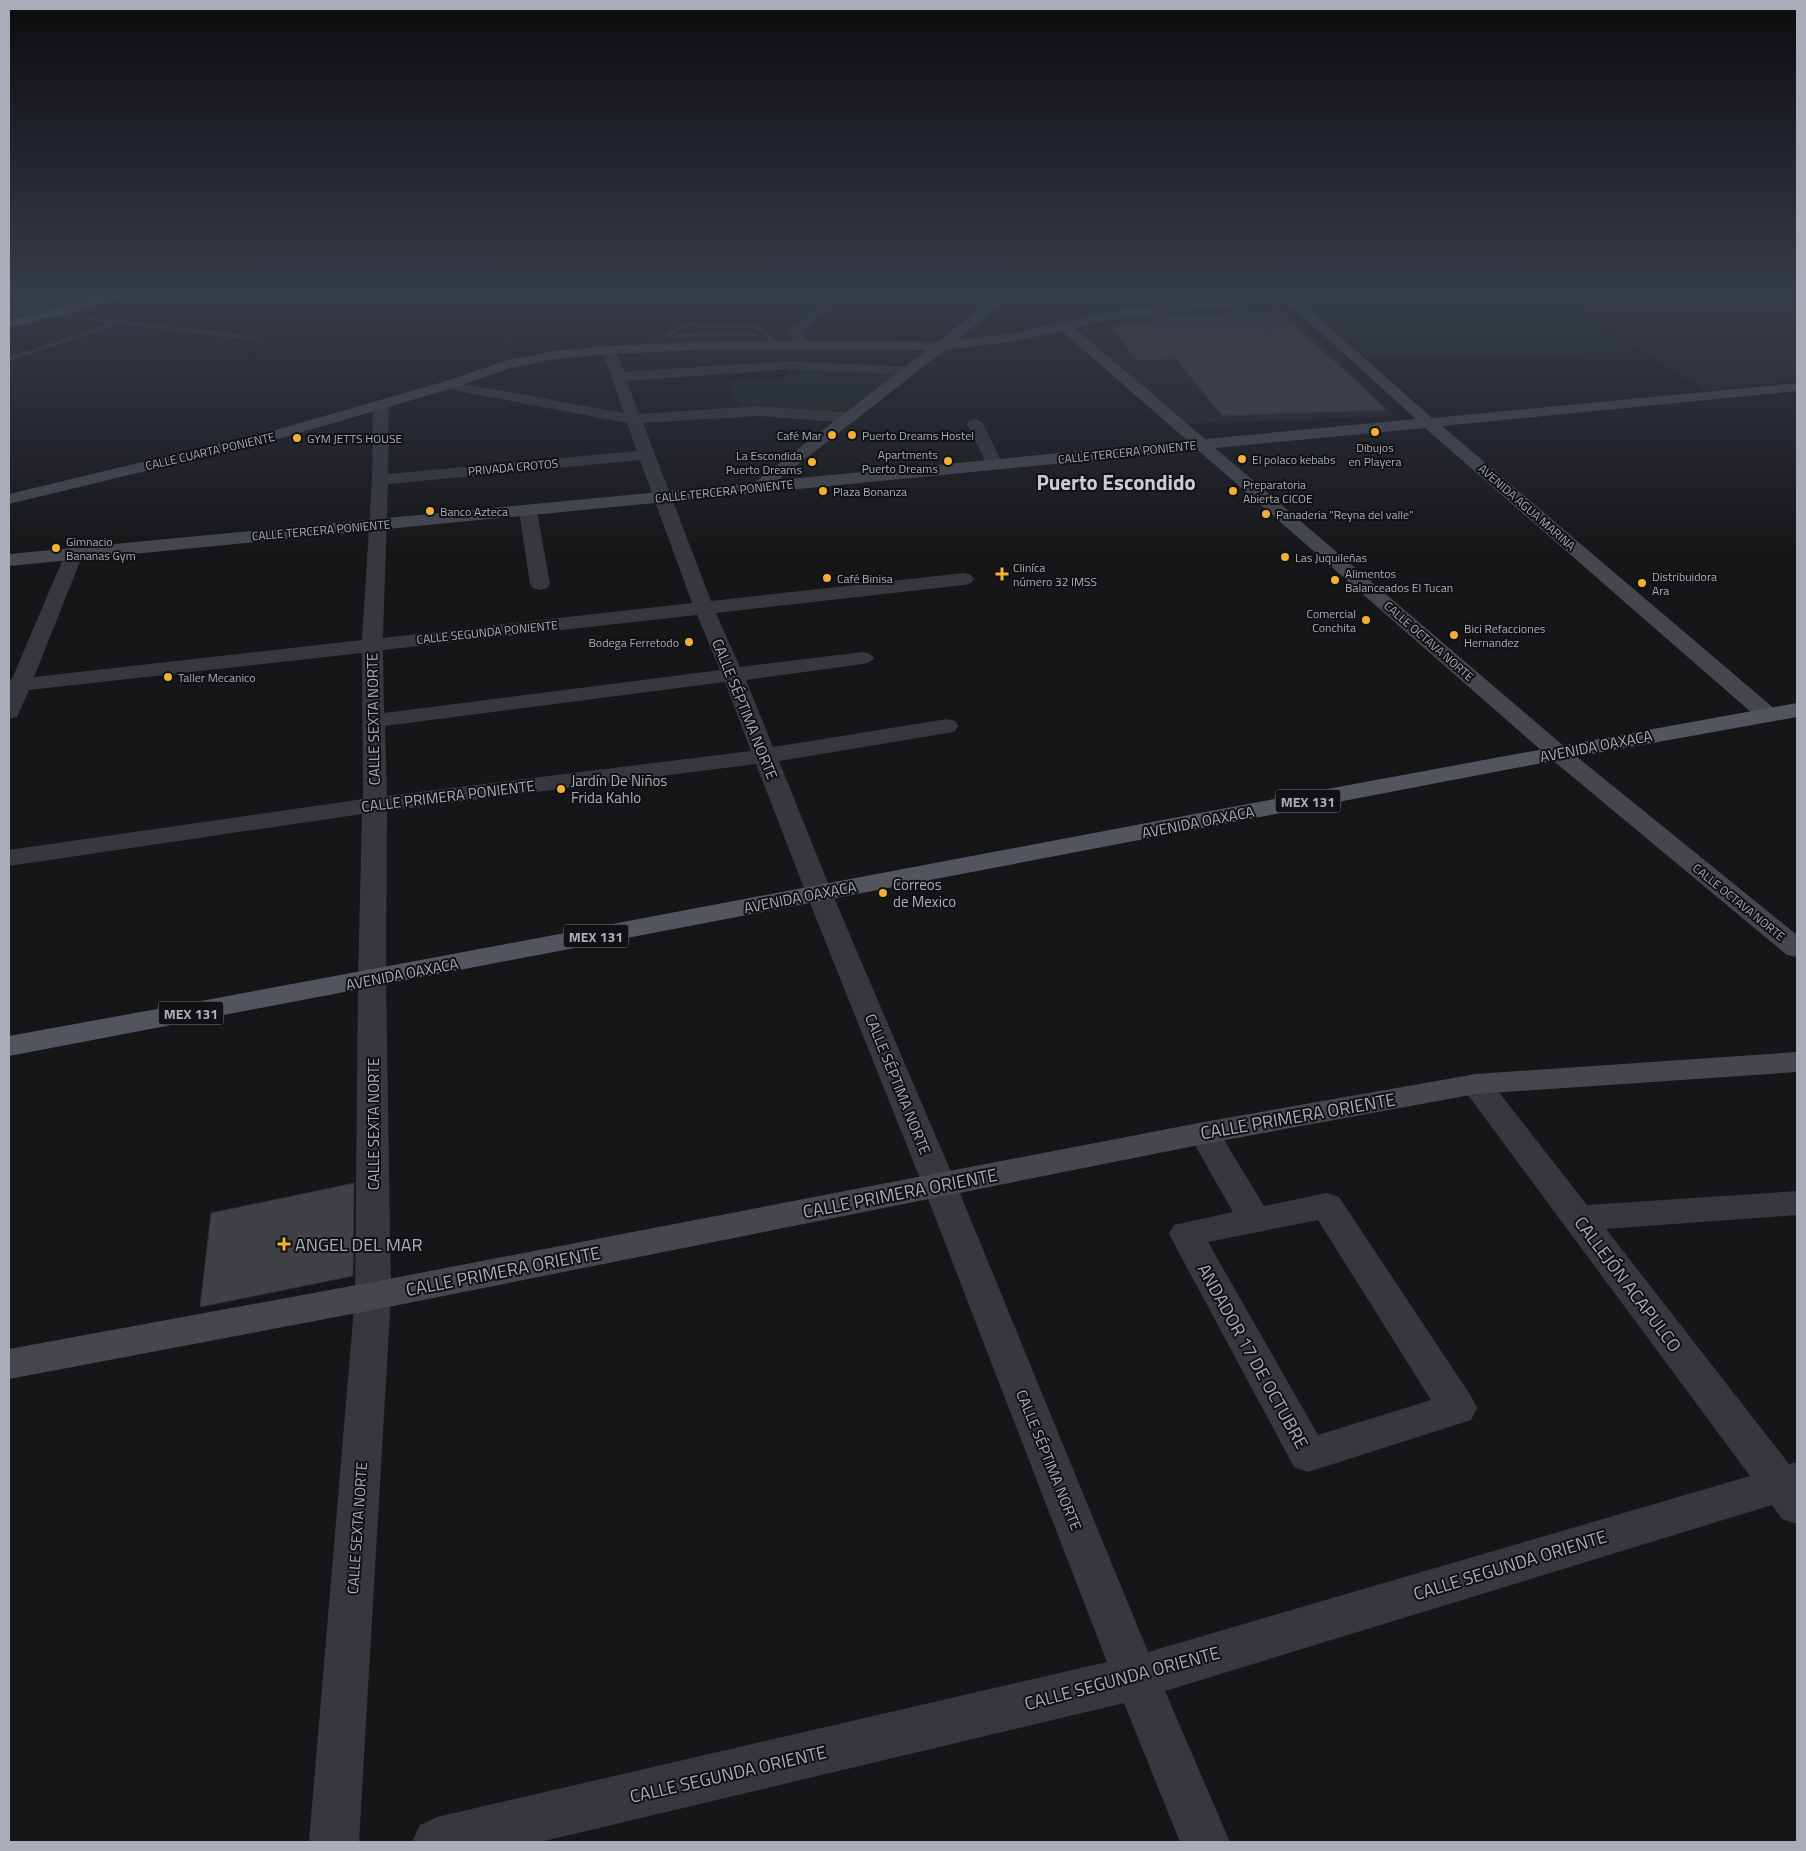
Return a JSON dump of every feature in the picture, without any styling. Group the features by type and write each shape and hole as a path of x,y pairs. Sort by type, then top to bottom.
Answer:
{"main road":[{"name":"AVENIDA OAXACA","path":"9,1046 372,980 819,893 1558,753 1797,710"}],"street":[{"name":"CALLE CUARTA PONIENTE","path":"9,499 276,436 453,382"},
{"name":"CALLE SÉPTIMA NORTE","path":"620,382 661,498 704,608 940,1186 1136,1678 1205,1842"},
{"path":"758,488 895,382"},
{"name":"CALLE OCTAVA NORTE","path":"1130,382 1558,753 1797,949"},
{"name":"AVENIDA AGUA MARINA","path":"1385,382 1428,422 1768,714"},
{"path":"448,384 632,419 758,411 850,418"},
{"name":"CALLE TERCERA PONIENTE","path":"9,560 1797,387"},
{"name":"CALLE SEXTA NORTE","path":"334,1842 373,1296 372,980 375,805 372,645 380,480 381,404"},
{"path":"974,424 995,465"},
{"name":"PRIVADA CROTOS","path":"380,480 646,455"},
{"path":"528,511 540,584"},
{"path":"9,712 15,685 74,554"},
{"name":"CALLE SEGUNDA PONIENTE","path":"15,685 964,579"},
{"path":"372,721 863,658"},
{"name":"CALLE PRIMERA PONIENTE","path":"9,858 375,805 764,756 947,726"},
{"name":"CALLE PRIMERA ORIENTE","path":"9,1364 373,1296 1204,1133 1476,1084 1797,1062"},
{"name":"CALLEJÓN ACAPULCO","path":"1476,1084 1577,1218 1791,1490"},
{"path":"1204,1133 1255,1220"},
{"path":"1577,1218 1797,1203"},
{"name":"ANDADOR 17 DE OCTUBRE","path":"1327,1206 1457,1408 1308,1455 1186,1234 1255,1220 1327,1206"},
{"name":"CALLE SEGUNDA ORIENTE","path":"437,1842 1136,1678 1791,1490"}],"shaded area":[{"path":"728,382 890,382 847,416 738,406"},
{"path":"1138,382 1360,382 1395,416 1184,424"},
{"path":"1692,382 1783,382 1704,390"}],"building":[{"path":"1195,382 1357,382 1387,410 1222,416"},
{"name":"ANGEL DEL MAR","path":"354,1183 353,1276 200,1307 211,1213"}],"place":[{"name":"Dibujos en Playera","path":"1375,432"},
{"name":"Café Mar","path":"832,435"},
{"name":"Puerto Dreams Hostel","path":"852,435"},
{"name":"GYM JETTS HOUSE","path":"297,438"},
{"name":"El polaco kebabs","path":"1242,459"},
{"name":"Apartments Puerto Dreams","path":"948,461"},
{"name":"La Escondida Puerto Dreams","path":"812,462"},
{"name":"Plaza Bonanza","path":"823,491"},
{"name":"Preparatoria Abierta CICOE","path":"1233,491"},
{"name":"Banco Azteca","path":"430,511"},
{"name":"Panaderia \"Reyna del valle\"","path":"1266,514"},
{"name":"Gimnacio Bananas Gym","path":"56,548"},
{"name":"Las Juquileñas","path":"1285,557"},
{"name":"Cliníca número 32 IMSS","path":"1002,574"},
{"name":"Café Binisa","path":"827,578"},
{"name":"Alimentos Balanceados El Tucan","path":"1335,580"},
{"name":"Distribuidora Ara","path":"1642,583"},
{"name":"Comercial Conchita","path":"1366,620"},
{"name":"Bici Refacciones Hernandez","path":"1454,635"},
{"name":"Bodega Ferretodo","path":"689,642"},
{"name":"Taller Mecanico","path":"168,677"},
{"name":"Jardín De Niños Frida Kahlo","path":"561,789"},
{"name":"Correos de Mexico","path":"883,893"},
{"name":"ANGEL DEL MAR","path":"284,1244"}],"district":[{"name":"Puerto Escondido","path":"1116,482"}]}
